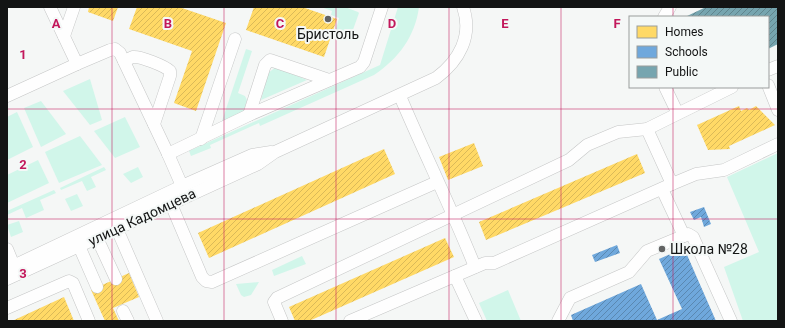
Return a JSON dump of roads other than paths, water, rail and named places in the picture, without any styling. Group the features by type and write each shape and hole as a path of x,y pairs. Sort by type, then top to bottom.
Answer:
{"street":[{"path":"50,7 77,64"},
{"path":"64,36 74,7"},
{"path":"168,154 249,114 363,64 382,7"},
{"name":"улица Кадомцева","path":"7,279 258,164 275,152 425,84 446,71 453,64 464,45 467,27 463,7"},
{"path":"665,16 670,7"},
{"path":"201,139 235,39"},
{"path":"7,96 112,49 118,51 154,124 182,186"},
{"path":"124,61 131,58 138,58 166,67 170,71 170,76 154,124"},
{"path":"249,114 266,65 270,60 329,80"},
{"path":"665,88 677,112"},
{"path":"282,321 274,302 277,298 569,160 587,145 618,132 647,129 677,112 730,88"},
{"path":"769,88 778,110"},
{"path":"400,96 424,145 437,182 454,214 475,267"},
{"path":"647,129 684,236"},
{"path":"350,321 370,317 475,267 485,263 494,263 696,174 724,170 778,144"},
{"name":"улица Кадомцева","path":"11,267 182,186 252,155 275,152"},
{"path":"171,204 202,277 206,281 212,282 437,182"},
{"path":"117,229 157,321"},
{"path":"558,321 570,298 632,271 645,252 688,234 693,237 731,321"},
{"path":"97,238 116,279"},
{"path":"79,246 98,287"},
{"path":"7,249 11,267"},
{"path":"455,276 476,321"},
{"path":"7,308 69,281 73,283 89,321"}],"place":[{"name":"Бристоль","path":"328,19"},
{"name":"Школа №28","path":"662,249"}]}
